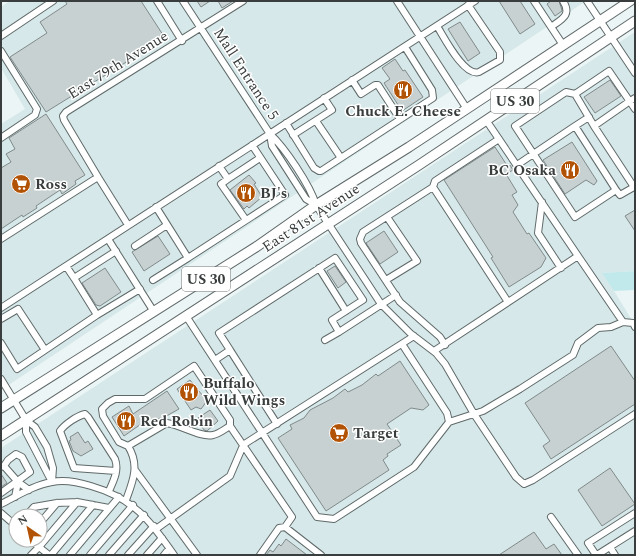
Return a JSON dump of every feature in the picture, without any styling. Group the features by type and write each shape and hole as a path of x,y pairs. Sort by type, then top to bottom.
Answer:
{"highway":[{"name":"East 81st Avenue","path":"1,408 256,247 316,205 409,147 630,1"},
{"name":"East 81st Avenue","path":"1,436 486,120 635,21"}],"street":[{"path":"1,36 53,1"},
{"path":"156,1 182,41"},
{"name":"Mall Entrance 5","path":"183,1 270,134 272,146 306,199 316,205 381,304 414,336 434,351 445,364 474,414 516,477 524,484 533,480 635,414"},
{"name":"East 79th Avenue","path":"98,177 63,116 243,1"},
{"path":"396,1 467,109"},
{"path":"1,308 474,1"},
{"path":"551,27 563,19 567,13 567,7 563,1"},
{"path":"587,1 635,74"},
{"path":"537,2 563,45"},
{"path":"437,26 463,66 469,71 476,73 479,72 500,60 500,52 468,5"},
{"path":"286,124 316,170 321,171 434,96 432,90 405,47"},
{"path":"1,51 37,109 35,115 1,138"},
{"path":"616,190 575,217 515,126 566,92 575,94 610,71 632,100 635,109"},
{"path":"352,80 361,94 375,85 378,85 400,119"},
{"path":"575,94 594,126 634,186 620,195 575,126"},
{"path":"293,135 332,110 324,98"},
{"path":"594,126 632,100"},
{"path":"517,165 589,117"},
{"path":"486,120 623,322"},
{"path":"316,121 341,158"},
{"path":"445,344 433,330 408,310 361,244 360,239 364,232 433,187 435,181 499,139"},
{"path":"153,280 285,195 252,145"},
{"path":"246,220 221,184 260,158"},
{"path":"219,166 228,179"},
{"path":"1,239 98,177 128,225"},
{"path":"433,187 508,302"},
{"path":"542,202 538,233 561,268"},
{"path":"156,207 188,258"},
{"path":"386,280 417,261 387,217"},
{"path":"135,246 167,225"},
{"path":"108,238 154,312"},
{"path":"74,278 116,251"},
{"path":"434,351 578,256"},
{"path":"277,424 219,333 335,258 363,300 332,320 339,332"},
{"path":"66,266 97,315"},
{"path":"319,268 346,311"},
{"path":"1,343 17,369 97,315 140,289"},
{"path":"325,340 396,294"},
{"path":"12,300 45,350"},
{"path":"1,319 18,309"},
{"path":"186,316 317,517 334,518 414,467 449,422 474,414 520,389 573,354 578,343 598,328 610,327 623,322 633,323 635,327"},
{"path":"128,555 155,528 172,518 230,476 244,446 414,336"},
{"path":"402,344 447,413 449,422"},
{"path":"215,360 230,350"},
{"path":"126,500 135,470 133,454 128,446 119,442 103,416 102,409 115,399 145,399 194,366 230,420 230,426 292,517 285,527 279,528 260,555"},
{"path":"1,379 26,420 35,427 47,447 53,468 52,482"},
{"path":"109,491 116,472 117,466 115,458 85,414 62,428 60,431 74,468 116,472"},
{"path":"26,420 26,432 52,482"},
{"path":"128,446 167,423 179,425 204,435 214,435 230,426"},
{"path":"1,493 18,482 30,472 22,457 16,454 2,467 18,482 29,490"},
{"path":"135,470 172,518 197,555"},
{"path":"1,504 29,490 52,482 73,481 109,491 126,500 144,515 174,555"},
{"path":"15,497 18,482"},
{"path":"70,555 119,497"},
{"path":"33,508 57,503 77,502 109,508"},
{"path":"48,536 77,502"},
{"path":"48,514 57,503"},
{"path":"41,548 50,555 93,505"},
{"path":"90,555 133,505"},
{"path":"635,513 588,543 596,555 635,530"},
{"path":"109,555 144,515"},
{"path":"551,517 578,555"},
{"path":"285,527 321,555"},
{"path":"147,555 162,538"},
{"path":"610,547 615,555"},
{"path":"164,555 169,549"}],"shaded area":[{"path":"10,1 586,1 1,390 1,124 25,109 1,68 1,7"},
{"path":"635,32 635,271 603,273 635,325 635,555 1,555 1,448"},
{"path":"635,271 635,290 614,291 602,273"}],"building":[{"path":"65,1 141,1 165,38 46,112 10,57 47,33 40,22 67,4"},
{"path":"197,1 210,1 201,7"},
{"path":"218,1 233,1 222,8"},
{"path":"499,1 520,1 535,24 520,34"},
{"path":"551,1 559,1 561,7 562,11 555,16 547,4"},
{"path":"460,22 480,53 468,61 448,29"},
{"name":"Chuck E. Cheese","path":"395,59 403,71 405,70 423,97 402,111 384,83 390,79 382,68"},
{"path":"610,80 621,96 595,113 584,97"},
{"path":"46,114 85,175 75,181 76,184 62,194 60,190 36,206 37,208 23,217 22,215 1,229 1,168 11,162 6,154 15,149 9,138"},
{"name":"BC Osaka","path":"572,142 597,181 594,185 586,180 565,194 543,160"},
{"path":"495,147 508,167 510,165 513,170 506,174 517,192 512,195 518,205 513,212 527,234 529,233 546,258 541,267 509,287 491,258 493,257 444,180"},
{"name":"BJ's","path":"249,175 256,183 254,184 262,197 249,208 247,206 244,209 230,190"},
{"path":"635,210 635,231 625,216"},
{"path":"384,231 398,252 380,264 366,243"},
{"path":"158,236 170,254 144,271 132,252"},
{"path":"335,266 346,282 338,288 327,271"},
{"path":"105,268 121,292 100,306 96,305 82,283"},
{"path":"611,346 635,381 635,404 551,459 543,446 550,441 525,403"},
{"name":"Target","path":"400,361 429,405 423,410 411,408 387,424 401,445 387,454 388,456 383,460 389,470 326,511 278,438 292,429 290,425 304,418 310,410 333,398 345,389 348,392 362,385 376,374 378,376"},
{"name":"Buffalo Wild Wings","path":"190,380 207,401 201,409 196,407 191,410 177,389"},
{"path":"167,391 179,409 161,419 160,418 152,424 144,422 124,436 112,417 129,406 133,414"},
{"path":"210,410 218,421 207,431 204,430 202,427 204,426 198,418"},
{"path":"78,432 85,443 88,441 93,449 81,456 73,451 69,441 71,440 70,437"},
{"path":"610,468 635,504 602,526 578,490"},
{"path":"1,474 7,483 1,487"},
{"path":"534,532 546,549 554,544 562,555 499,555"},
{"path":"286,539 307,555 266,555 270,550 273,552 279,544 281,546"}],"place":[{"name":"Chuck E. Cheese","path":"403,90"},
{"name":"BC Osaka","path":"570,170"},
{"name":"Ross","path":"21,184"},
{"name":"BJ's","path":"246,193"},
{"name":"Buffalo Wild Wings","path":"189,392"},
{"name":"Red Robin","path":"126,421"},
{"name":"Target","path":"339,433"}]}
